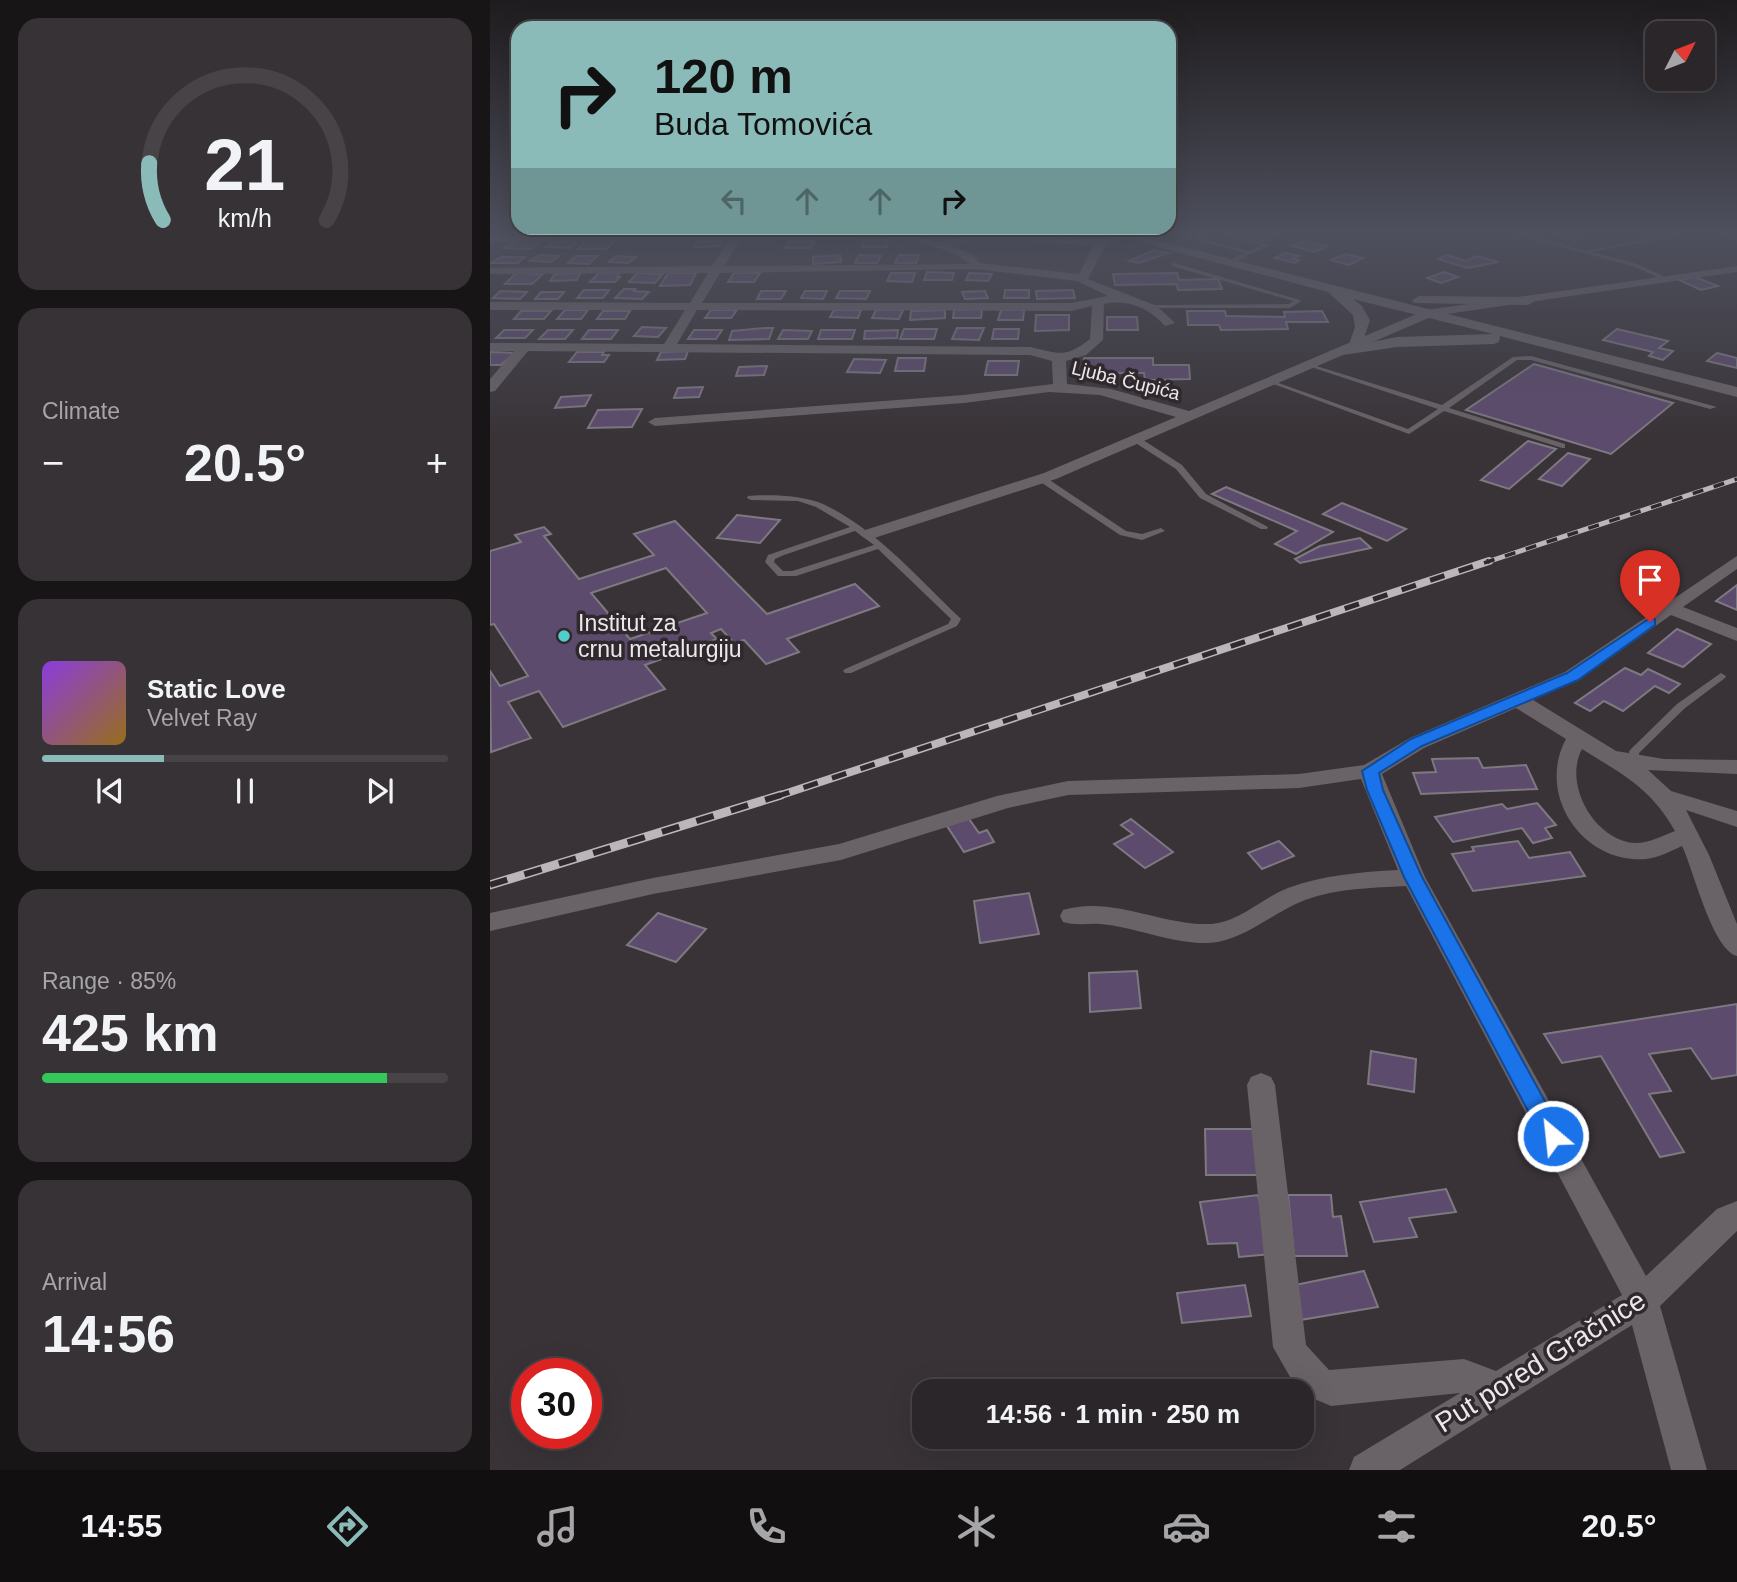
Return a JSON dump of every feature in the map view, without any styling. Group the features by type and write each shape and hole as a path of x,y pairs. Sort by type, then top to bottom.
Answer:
{"street":[{"path":"668,348 694,301"},
{"path":"490,306 1071,307 1108,301"},
{"path":"1129,301 1153,307 1163,313 1169,323"},
{"path":"1346,301 1364,320 1364,330 1354,345"},
{"path":"1377,301 1737,392"},
{"path":"1504,301 1528,301"},
{"path":"1524,338 1508,325 1507,314 1528,301"},
{"name":"Ljuba Čupića","path":"867,536 1042,479 1430,313 1528,301"},
{"path":"1059,359 1081,352 1096,340 1098,303"},
{"path":"1334,354 1397,342 1524,338"},
{"name":"Ljuba Čupića","path":"490,347 1031,351 1059,359 1060,388 1101,391 1190,416"},
{"path":"490,388 525,347"},
{"path":"655,422 964,399 1060,388"},
{"path":"490,922 653,886 841,852 1005,801 1068,788 1299,781 1370,771 1417,743 1520,701 1572,676 1737,561"},
{"path":"1670,608 1737,635"},
{"path":"1520,701 1652,783 1687,835 1729,936 1737,947"},
{"path":"1578,737 1567,751 1564,776 1568,795 1581,822 1617,847 1645,851 1687,835"},
{"path":"1610,757 1664,766 1737,767"},
{"path":"1370,771 1375,790 1413,877 1642,1301 1689,1470"},
{"path":"1661,795 1737,819"},
{"path":"1072,916 1100,915 1196,933 1216,933 1252,920 1294,895 1343,881 1413,877"},
{"path":"1261,1085 1290,1347 1301,1369 1320,1385 1331,1389 1465,1376 1484,1383 1494,1392"},
{"name":"Put pored Gračnice","path":"1367,1470 1642,1301 1728,1219 1737,1214"}],"lane":[{"path":"1153,307 1290,306 1297,301"},
{"path":"1271,382 1409,432 1515,358 1531,358 1713,407"},
{"path":"1308,365 1562,446"},
{"path":"1137,440 1179,467 1203,496 1264,527"},
{"path":"1042,479 1132,537 1161,531"},
{"path":"751,498 799,499 820,505 867,536 956,619 952,626 848,671"},
{"path":"867,536 793,574 780,574 769,562 771,557 781,553 867,536"},
{"path":"1635,761 1634,752 1662,723 1721,676"}],"building":[{"path":"982,309 981,318 953,318 954,310"},
{"path":"565,310 588,310 581,319 557,319"},
{"path":"711,310 737,310 731,318 705,318"},
{"path":"834,310 861,310 858,318 830,317"},
{"path":"876,310 903,310 899,319 872,318"},
{"path":"945,310 945,318 910,320 911,311"},
{"path":"1001,310 1024,310 1023,320 998,320"},
{"path":"521,311 551,311 544,319 514,319"},
{"path":"603,311 630,311 625,319 597,319"},
{"path":"1187,311 1225,311 1226,316 1285,317 1284,312 1322,311 1328,322 1286,322 1288,329 1221,330 1219,325 1188,325"},
{"path":"1036,315 1069,315 1069,330 1035,331"},
{"path":"1107,317 1137,317 1138,330 1107,330"},
{"path":"642,327 666,328 658,337 634,336"},
{"path":"773,328 769,339 729,340 732,331"},
{"path":"957,328 984,328 979,340 952,339"},
{"path":"904,329 937,329 934,339 900,339"},
{"path":"994,329 1019,329 1018,339 992,339"},
{"path":"1617,329 1668,341 1659,348 1673,351 1663,360 1649,356 1653,352 1603,340"},
{"path":"504,330 533,330 525,338 496,338"},
{"path":"548,330 573,330 565,339 539,339"},
{"path":"589,330 618,330 611,339 582,339"},
{"path":"694,330 722,330 716,339 688,339"},
{"path":"783,330 812,331 808,339 778,339"},
{"path":"821,330 855,330 852,339 818,339"},
{"path":"898,330 897,338 864,339 865,331"},
{"path":"688,351 685,359 657,360 661,352"},
{"path":"490,352 515,353 501,365 490,365"},
{"path":"577,352 604,352 602,355 609,355 604,362 569,362"},
{"path":"1717,353 1737,358 1737,368 1707,361"},
{"path":"898,358 926,358 924,371 895,371"},
{"path":"1084,358 1153,358 1153,365 1189,365 1190,379 1145,380 1144,373 1084,373"},
{"path":"854,359 886,360 880,373 847,372"},
{"path":"988,361 1019,361 1017,375 985,375"},
{"path":"1534,364 1673,403 1611,454 1466,410"},
{"path":"767,366 764,375 736,376 739,367"},
{"path":"703,387 699,397 674,398 678,388"},
{"path":"591,395 585,406 555,408 561,397"},
{"path":"642,409 632,427 588,428 598,410"},
{"path":"1528,441 1556,449 1509,489 1481,480"},
{"path":"1568,453 1590,459 1562,486 1539,479"},
{"path":"1226,487 1333,532 1296,554 1275,544 1297,531 1212,494"},
{"path":"1342,503 1406,529 1387,541 1323,514"},
{"path":"737,515 780,520 760,543 717,538"},
{"name":"Institut za crnu metalurgiju","path":"675,521 767,614 855,584 879,606 787,639 799,652 766,664 744,640 734,643 721,629 711,633 717,639 645,665 665,689 563,727 539,691 508,702 531,738 491,752 490,671 500,686 528,676 494,624 490,625 490,551 521,542 515,535 544,527 551,534 544,536 579,579 654,555 634,534","holes":["666,568 707,613 630,639 591,593"]},
{"path":"1360,538 1371,548 1300,563 1295,559 1320,546"},
{"path":"1737,585 1737,610 1716,601"},
{"path":"1677,629 1711,644 1683,667 1648,653"},
{"path":"1625,668 1641,675 1648,669 1680,684 1669,693 1655,686 1623,711 1604,701 1590,711 1575,703"},
{"path":"1478,758 1483,768 1526,765 1537,789 1421,794 1413,773 1436,772 1432,759"},
{"path":"1537,803 1556,825 1545,828 1552,838 1533,843 1522,828 1453,842 1435,817 1502,804 1507,809"},
{"path":"967,816 979,833 987,830 994,842 964,852 945,823"},
{"path":"1131,819 1173,852 1145,868 1114,844 1133,834 1121,825"},
{"path":"1279,841 1294,856 1262,869 1248,853"},
{"path":"1518,841 1529,858 1570,852 1585,876 1473,891 1452,854 1474,851 1472,847"},
{"path":"1029,893 1039,934 980,943 974,901"},
{"path":"658,913 706,929 676,962 627,945"},
{"path":"1137,971 1141,1008 1090,1012 1089,973"},
{"path":"1737,1004 1737,1075 1712,1079 1691,1048 1649,1054 1671,1091 1649,1094 1684,1152 1660,1157 1601,1056 1562,1063 1544,1034"},
{"path":"1371,1051 1416,1059 1414,1092 1368,1084"},
{"path":"1205,1129 1255,1129 1259,1175 1206,1175"},
{"path":"1446,1189 1456,1212 1409,1218 1417,1237 1374,1242 1360,1202"},
{"path":"1258,1195 1273,1254 1239,1257 1237,1243 1208,1244 1200,1202"},
{"path":"1288,1195 1331,1195 1333,1217 1341,1216 1347,1256 1294,1256"},
{"path":"1364,1271 1378,1307 1300,1320 1290,1286"},
{"path":"1245,1285 1251,1316 1182,1323 1177,1293"}],"railway":[{"path":"1484,563 1737,479"},
{"path":"775,797 1489,561"},
{"path":"490,885 781,795"}],"place":[{"name":"Institut za crnu metalurgiju","path":"564,636"}],"route":[{"path":"1553,1136 1413,877 1375,790 1370,771 1417,743 1520,701 1572,676 1650,622"}]}
